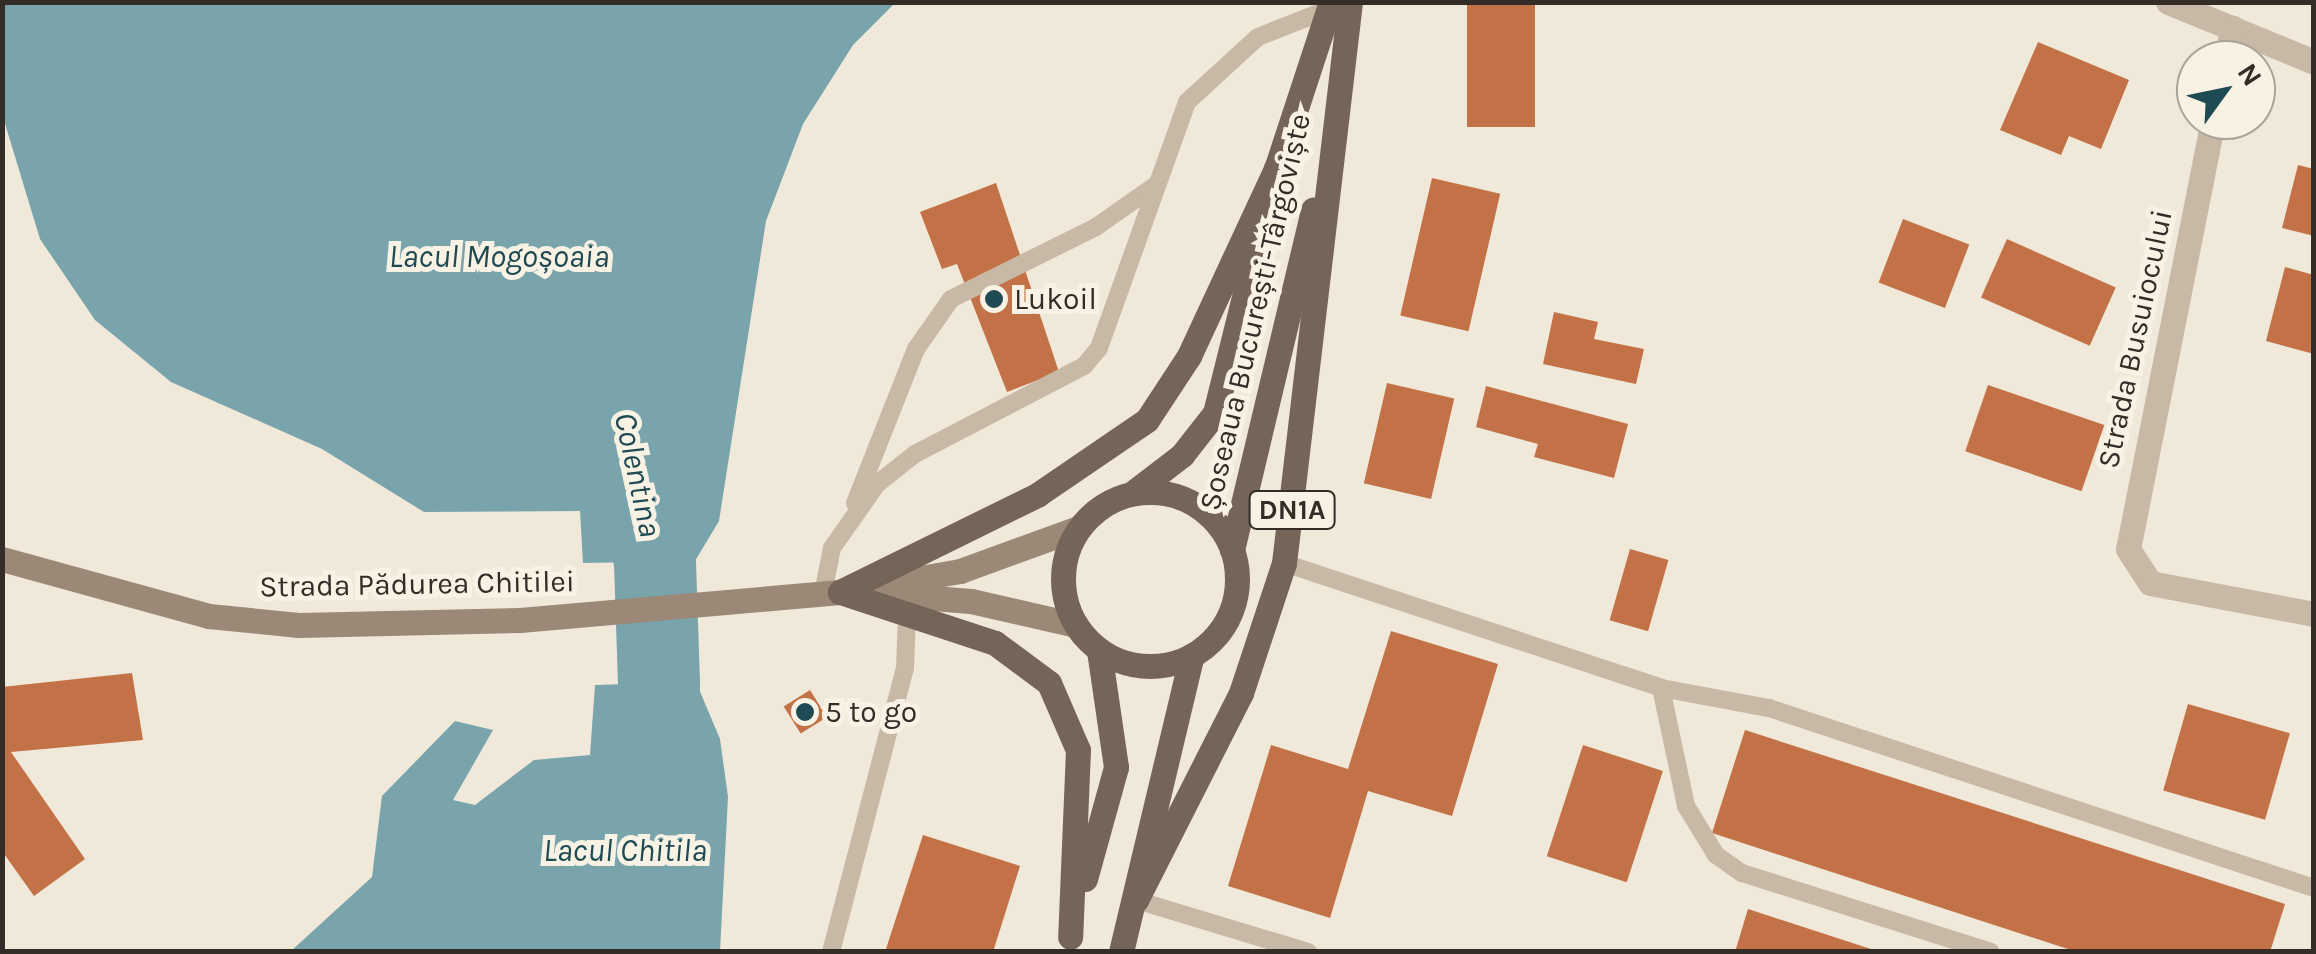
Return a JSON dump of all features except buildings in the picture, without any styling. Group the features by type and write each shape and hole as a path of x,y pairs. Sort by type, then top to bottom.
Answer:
{"main road":[{"name":"Șoseaua București-Târgoviște","path":"1136,900 1247,678 1284,563 1340,90 1336,5"},
{"name":"Șoseaua București-Târgoviște","path":"1134,492 1215,413 1276,168 1336,5"},
{"name":"Șoseaua București-Târgoviște","path":"1232,550 1340,90"},
{"path":"831,592 1037,495 1147,420 1189,356 1276,168"},
{"path":"1134,492 1078,528 1062,576 1076,625 1099,650 1144,666 1192,656"},
{"name":"DN1A","path":"1134,492 1183,497 1232,550 1226,621 1192,656"},
{"name":"Strada Pădurea Chitilei","path":"2,559 209,616 299,625 520,620 831,592 960,571 1078,528"},
{"path":"831,592 1014,652 1062,705 1079,770 1067,944"},
{"name":"Strada Pădurea Chitilei","path":"831,592 970,601 1076,625"},
{"path":"1067,944 1116,767 1099,650"},
{"name":"Șoseaua București-Târgoviște","path":"1121,952 1192,656"}],"street":[{"path":"2168,2 2314,62"},
{"path":"2230,40 2232,28"},
{"name":"Strada Busuiocului","path":"2209,140 2130,524 2136,570 2170,589 2314,614"}],"lane":[{"path":"847,522 915,454 1084,366 1099,348 1173,125 1204,79 1258,37 1336,5"},
{"path":"831,592 847,522 916,350 951,299 1096,228 1154,186"},
{"path":"1284,563 1661,688 1769,708 2314,888"},
{"path":"830,952 905,668 907,615"},
{"path":"1661,688 1686,806 1716,855 1742,873 1991,952"},
{"path":"1136,900 1308,952"}],"water":[{"name":"Lacul Mogoșoaia","path":"2,3 895,3 853,45 803,124 766,221 719,521 695,561 583,563 580,511 424,512 322,449 171,382 95,320 40,239 3,117"},
{"name":"Lacul Chitila","path":"696,682 720,739 728,797 720,951 291,951 372,877 382,796 455,721 493,730 453,800 475,805 534,760 590,755 595,685"}],"waterway":[{"name":"Colentina","path":"624,952 651,874 659,683 655,562 633,452"}],"place":[{"name":"Lukoil","path":"994,299"},
{"name":"5 to go","path":"805,712"}]}
